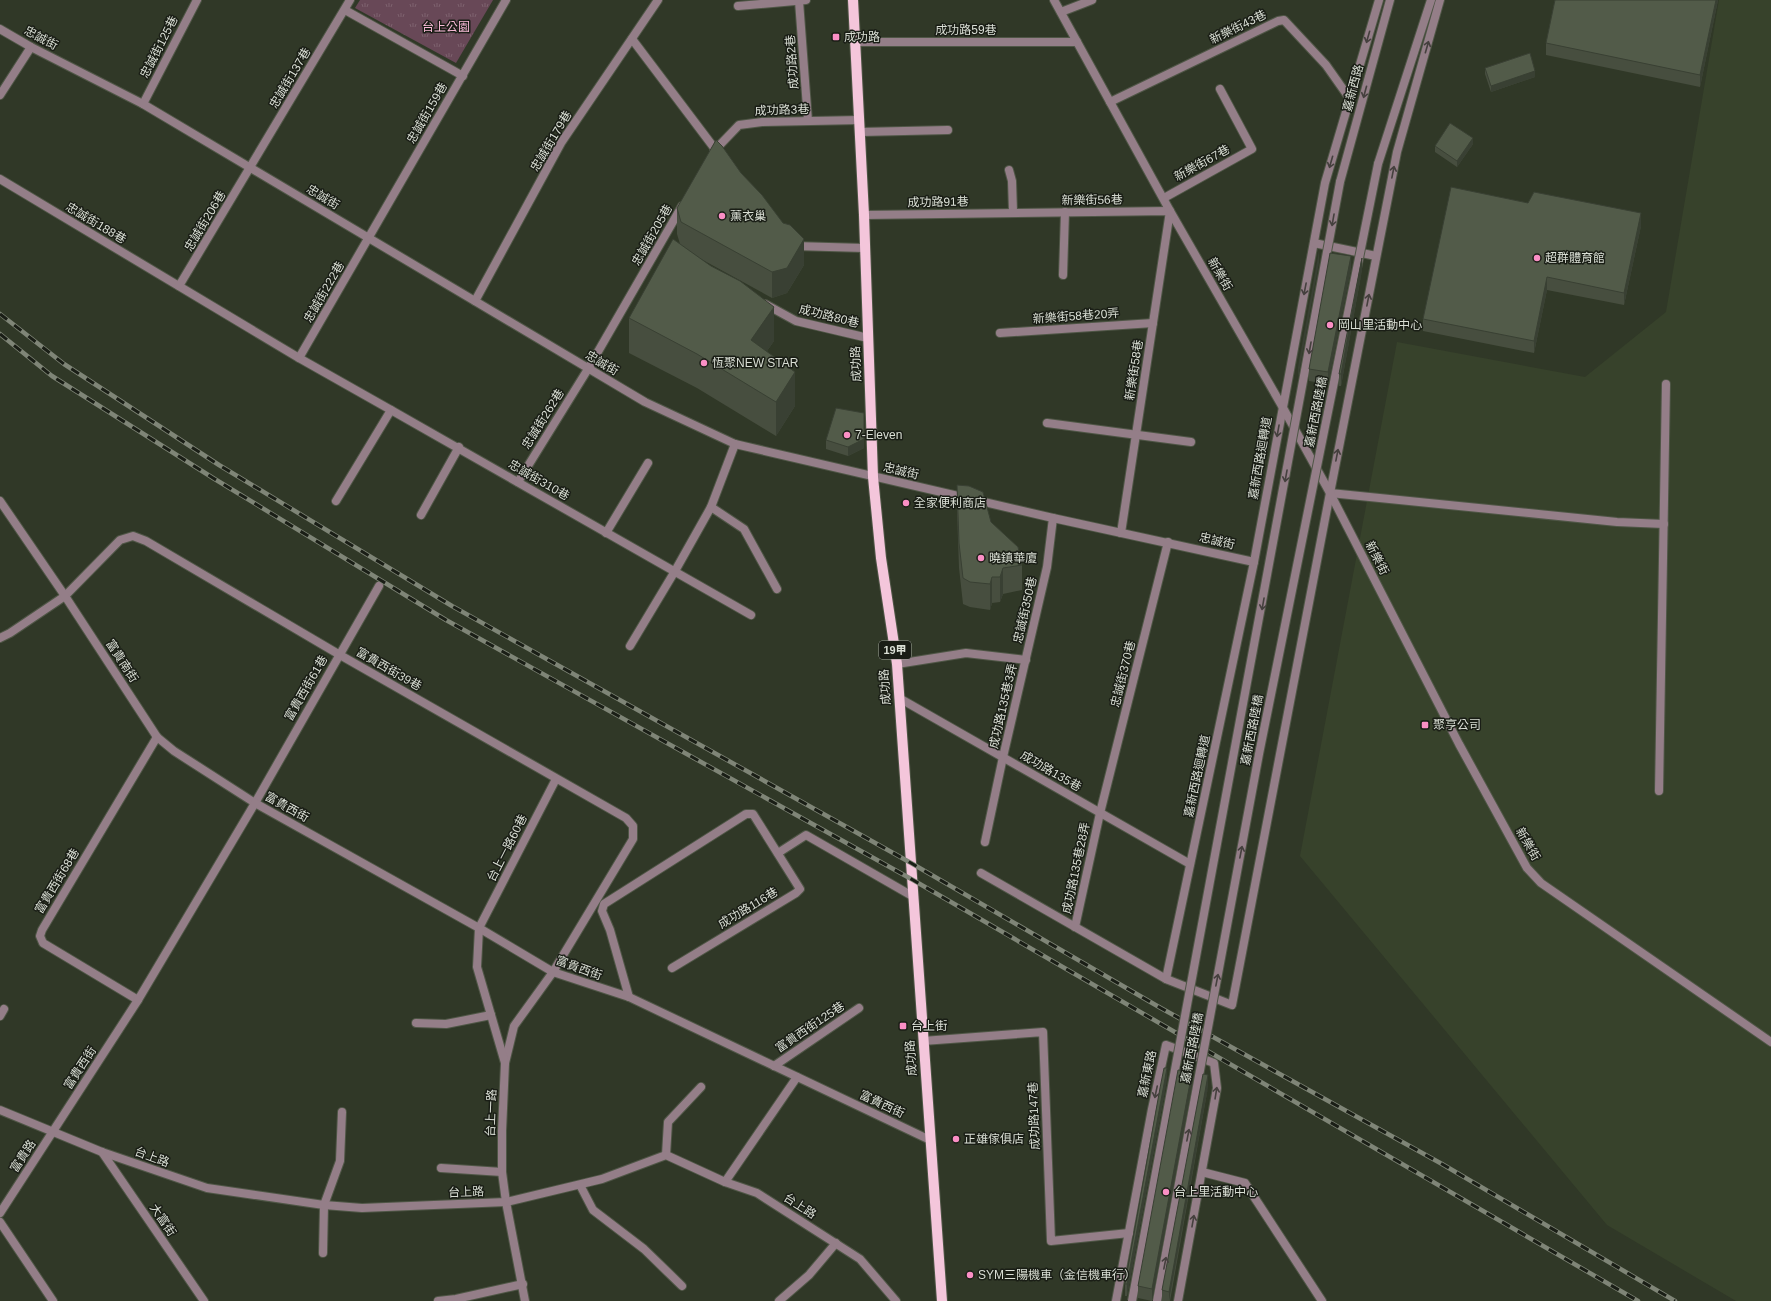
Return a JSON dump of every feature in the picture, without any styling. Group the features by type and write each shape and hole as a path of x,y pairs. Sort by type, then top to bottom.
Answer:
{"main road":[{"name":"成功路","path":"853,0 864,215 873,477 881,558 897,664 942,1301"}],"street":[{"name":"忠誠街125巷","path":"143,104 197,0"},
{"name":"忠誠街137巷","path":"251,168 350,0"},
{"name":"忠誠街159巷","path":"369,238 506,0"},
{"name":"忠誠街179巷","path":"475,301 561,143 658,0"},
{"path":"738,6 803,0"},
{"name":"成功路2巷","path":"803,0 808,121"},
{"name":"新樂街","path":"1054,0 1170,211 1330,493 1458,744 1527,868 1541,883 1771,1042"},
{"path":"1061,12 1092,0"},
{"name":"嘉新西路迴轉道","path":"1166,979 1254,562 1282,406 1326,183 1379,0"},
{"name":"嘉新西路","path":"1340,182 1390,0"},
{"name":"嘉新西路陸橋","path":"1157,1301 1259,754 1378,164 1430,0"},
{"path":"1166,979 1232,1005 1397,152 1440,0"},
{"path":"345,10 463,76"},
{"name":"新樂街43巷","path":"1110,102 1278,21 1284,20 1326,65 1350,99"},
{"name":"忠誠街","path":"0,29 31,47 143,104 645,402 736,444 873,477 1254,562"},
{"path":"632,38 713,153 724,161"},
{"name":"成功路59巷","path":"855,42 1077,42"},
{"path":"0,95 31,47"},
{"name":"新樂街67巷","path":"1164,198 1252,149 1220,89"},
{"name":"成功路3巷","path":"713,153 739,125 762,122 860,120"},
{"path":"860,132 948,130"},
{"name":"忠誠街206巷","path":"179,286 251,168"},
{"path":"1009,170 1012,181 1013,212"},
{"name":"忠誠街188巷","path":"0,180 299,358"},
{"name":"嘉新西路陸橋","path":"1132,1301 1340,182"},
{"name":"忠誠街205巷","path":"588,369 664,246 687,197"},
{"name":"新樂街56巷","path":"1013,212 1170,211"},
{"name":"新樂街58巷","path":"1121,533 1170,211"},
{"name":"成功路91巷","path":"864,215 1013,212"},
{"path":"1063,275 1065,212"},
{"name":"忠誠街222巷","path":"299,358 369,238"},
{"path":"1314,244 1376,256"},
{"path":"787,245 864,248"},
{"name":"成功路80巷","path":"755,298 796,321 868,338"},
{"name":"新樂街58巷20弄","path":"1000,333 1153,323"},
{"name":"忠誠街310巷","path":"299,358 459,447 751,615"},
{"name":"忠誠街262巷","path":"518,482 588,369"},
{"path":"1659,791 1666,384"},
{"path":"336,501 391,410"},
{"path":"1047,423 1191,442"},
{"path":"630,646 675,571 711,506 736,444"},
{"path":"421,515 459,447"},
{"path":"606,532 648,463"},
{"path":"1330,493 1609,521 1664,524"},
{"name":"富貴南街","path":"0,501 65,596 157,737 174,751 255,803"},
{"path":"711,506 744,529 777,589"},
{"name":"忠誠街350巷","path":"1026,660 1047,567 1053,518"},
{"name":"富貴西街39巷","path":"0,638 10,633 65,596 120,540 133,536 146,541 340,655 626,818 633,826 633,839 553,972 514,1026 505,1063"},
{"name":"忠誠街370巷","path":"1100,813 1168,542"},
{"name":"富貴西街61巷","path":"255,803 379,586"},
{"path":"897,664 966,653 1026,660"},
{"name":"成功路135巷3弄","path":"985,842 1026,660"},
{"name":"成功路135巷","path":"899,698 1190,864"},
{"name":"富貴西街68巷","path":"138,1000 42,943 40,936 42,930 157,737"},
{"name":"台上一路60巷","path":"479,928 556,779"},
{"name":"富貴西街","path":"52,1132 138,1000 255,803 479,928 553,972 629,997 930,1140"},
{"name":"成功路135巷28弄","path":"1075,927 1100,813"},
{"name":"富貴西街","path":"629,997 610,930 602,911 604,904 746,814 753,814 778,853"},
{"path":"778,853 806,835 914,897"},
{"name":"成功路116巷","path":"672,968 800,889 778,853"},
{"name":"成功路135巷28弄","path":"981,873 1166,979"},
{"name":"台上一路","path":"479,928 477,967 505,1063 502,1172 506,1202 523,1284 525,1301"},
{"name":"富貴西街125巷","path":"774,1066 859,1008"},
{"path":"416,1023 446,1024 491,1016"},
{"name":"成功路147巷","path":"923,1041 1043,1032 1051,1241 1129,1233"},
{"name":"嘉新東路","path":"1116,1301 1152,1109 1166,1045 1214,1063 1217,1088 1178,1301"},
{"path":"725,1182 797,1077"},
{"path":"666,1155 668,1122 701,1087"},
{"name":"台上路","path":"0,1110 102,1152 207,1188 324,1205 362,1208 506,1202 602,1179 666,1155 725,1182 757,1193 836,1243 860,1259 896,1301"},
{"path":"323,1253 324,1205 340,1161 342,1112"},
{"name":"富貴路","path":"0,1213 52,1132"},
{"name":"大富街","path":"102,1152 204,1301"},
{"path":"441,1168 502,1172"},
{"path":"1202,1172 1245,1183 1322,1301"},
{"path":"580,1185 593,1210 644,1249 682,1286"},
{"path":"0,1222 53,1301"},
{"path":"779,1301 810,1275 836,1243"},
{"path":"438,1301 455,1300 523,1284"}],"shaded area":[{"path":"1719,0 1771,0 1771,1301 1736,1301 1607,1225 1300,856 1397,342 1585,377 1666,312"}],"green space":[{"name":"台上公園","path":"360,0 493,0 456,63 355,8"}],"building":[{"path":"1555,0 1716,0 1700,75 1546,43"},
{"path":"1530,53 1535,71 1491,86 1485,68"},
{"path":"1450,123 1473,138 1457,161 1435,146"},
{"name":"薰衣巢","path":"716,140 741,173 762,195 783,223 790,225 804,239 787,268 772,272 681,222 677,208"},
{"name":"超群體育館","path":"1451,187 1528,203 1534,192 1641,213 1624,293 1547,277 1534,341 1423,319"},
{"path":"673,239 711,266 740,281 774,307 751,340 795,372 776,402 697,354 629,318"},
{"path":"1330,253 1351,256 1328,372 1309,369"},
{"path":"1362,258 1341,374 1339,374"},
{"name":"7-Eleven","path":"836,408 864,413 864,439 848,447 826,440"},
{"path":"957,485 969,486 983,492 991,522 1018,547 1022,565 1003,568 1000,577 992,577 990,584 970,582 963,578 959,543"},
{"path":"1164,1068 1167,1068 1127,1284 1125,1284 1160,1088"},
{"path":"1178,1070 1192,1072 1152,1289 1138,1286"},
{"path":"1203,1074 1208,1075 1169,1292 1162,1290"}],"railway":[{"path":"0,314 64,364 219,465 452,606 911,863 1159,1007 1442,1164 1675,1301"},
{"path":"0,334 52,376 213,478 446,620 913,880 1638,1301"}],"place":[{"name":"成功路","path":"836,37"},
{"name":"薰衣巢","path":"722,216"},
{"name":"超群體育館","path":"1537,258"},
{"name":"岡山里活動中心","path":"1330,325"},
{"name":"恆聚NEW STAR","path":"704,363"},
{"name":"7-Eleven","path":"847,435"},
{"name":"全家便利商店","path":"906,503"},
{"name":"曉鎮華廈","path":"981,558"},
{"name":"聚亨公司","path":"1425,725"},
{"name":"台上街","path":"903,1026"},
{"name":"正雄傢俱店","path":"956,1139"},
{"name":"台上里活動中心","path":"1166,1192"},
{"name":"SYM三陽機車（金信機車行）","path":"970,1275"}]}
